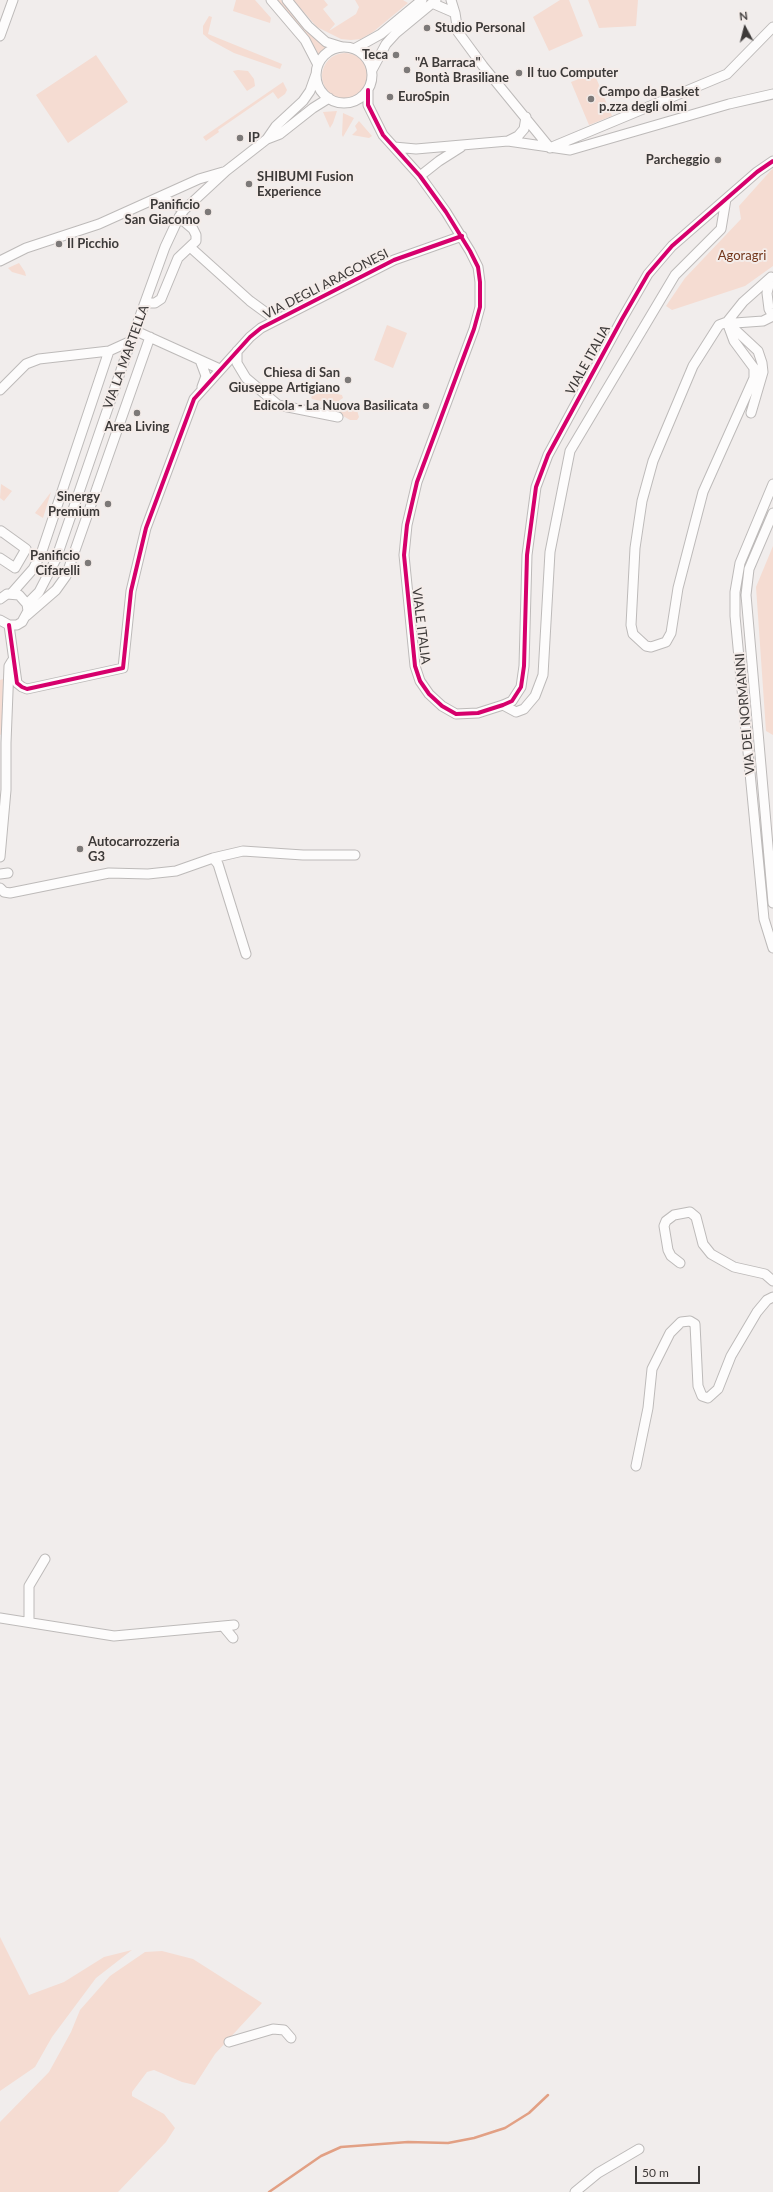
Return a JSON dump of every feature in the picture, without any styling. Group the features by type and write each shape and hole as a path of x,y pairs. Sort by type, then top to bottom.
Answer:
{"street":[{"path":"0,36 13,0"},
{"path":"271,0 305,40 317,69 320,89 329,98 339,102 355,101 368,105"},
{"path":"287,0 308,26 326,42 354,49 363,55 372,70"},
{"path":"354,49 381,34 422,0"},
{"path":"451,0 458,32 483,66 550,148"},
{"path":"355,101 368,90 372,70 386,44 396,33 434,2 454,13"},
{"path":"550,148 727,74 773,27"},
{"path":"317,69 325,55 333,49 343,47"},
{"name":"VIA LA MARTELLA","path":"268,139 276,126 303,101 310,91 317,69"},
{"name":"VIALE ITALIA","path":"368,90 368,105 383,135 420,176 462,236 478,267 480,282 480,308 474,329 414,494 407,525 404,555 407,599 415,666 420,681 429,694 442,706 456,714 478,713 503,705 512,701 521,687 524,666 527,555 536,487 548,455 648,274 672,246 763,167 773,161"},
{"path":"394,147 416,149 508,141 563,150 580,148 729,104 773,94"},
{"name":"VIA LA MARTELLA","path":"31,604 56,559 131,341 166,247 182,214 226,171 268,139 280,134 329,98"},
{"path":"508,141 518,136 524,129 526,117"},
{"path":"420,176 439,160 464,145"},
{"path":"763,167 773,166"},
{"path":"0,261 26,248 99,224 162,197 199,179 226,171"},
{"path":"146,303 155,303 161,299 178,258 196,241 196,235 193,229 182,214 162,197"},
{"path":"503,705 516,712 524,709 535,696 543,675 550,552 570,451 675,275 721,229 726,199"},
{"name":"VIA DEGLI ARAGONESI","path":"3,622 14,656 17,683 27,689 123,668 131,591 146,528 194,399 202,388 261,328 394,260 462,236"},
{"path":"190,247 250,301 276,320"},
{"path":"727,322 734,341 754,368 754,378 704,492 678,588 671,633 666,642 651,647 646,646 633,634 631,624 635,548 642,501 653,461 693,366 719,325 727,322 735,323 763,321 773,316 769,309 767,293 772,276"},
{"path":"727,322 743,302 772,276"},
{"path":"727,322 758,351 762,363 763,372 751,413"},
{"path":"136,331 220,369"},
{"path":"3,622 17,625 26,616 31,604 56,590 66,576 150,337"},
{"path":"0,390 26,364 39,359 109,351 131,341"},
{"path":"0,599 11,594 33,569 41,554 109,351"},
{"path":"237,351 237,363 246,378 278,405 338,417"},
{"path":"200,360 206,376 202,388"},
{"name":"VIA DEI NORMANNI","path":"773,484 740,563 735,592 735,616 764,919 773,948"},
{"name":"VIA DEI NORMANNI","path":"773,513 749,569 746,595 773,903"},
{"path":"0,532 1,531 26,549 15,568 0,558"},
{"path":"46,579 56,590"},
{"path":"11,594 19,595 31,604"},
{"path":"0,857 3,744 9,666 14,656"},
{"path":"2,685 9,678"},
{"path":"0,888 4,892 10,893 76,884 109,873 148,874 176,871 213,858 243,851 331,857 355,855"},
{"path":"213,858 218,864 246,954"},
{"path":"680,1263 671,1256 668,1250 664,1226 666,1221 674,1215 690,1212 696,1217 703,1244 711,1254 734,1267 765,1274 773,1281"},
{"path":"636,1466 646,1421 652,1369 670,1333 681,1322 690,1321 695,1324 698,1386 702,1396 708,1398 718,1389 731,1356 757,1312 767,1300 773,1298"},
{"path":"29,1621 29,1586 45,1559"},
{"path":"0,1618 29,1621 114,1636 234,1625"},
{"path":"223,1626 233,1638"},
{"path":"229,2042 254,2034 280,2029 291,2038"},
{"path":"575,2192 598,2173 639,2149"}],"green space":[{"path":"236,0 255,0 271,18 270,23 233,11"},
{"path":"276,0 281,0 301,24 330,49 319,58 286,10"},
{"path":"293,0 324,0 328,5 323,9 335,24 329,31 356,14 359,7 355,0 403,0 408,3 373,32 361,39 351,40 341,39 317,27"},
{"path":"560,0 569,0 583,36 549,51 533,17"},
{"path":"588,0 638,0 636,26 599,28"},
{"path":"209,16 212,17 208,34 282,64 280,69 234,53 210,40 203,34 203,26"},
{"path":"345,53 358,57 364,63 368,76 364,89 358,95 345,99 332,95 326,89 322,76 326,63 332,57"},
{"path":"96,55 128,102 68,143 36,95"},
{"path":"233,71 248,71 254,79 255,86 247,91"},
{"name":"Campo da Basket p.zza degli olmi","path":"594,73 612,116 589,125 571,82"},
{"path":"283,82 287,90 285,94 278,99 273,92 218,130 219,132 206,141 203,137"},
{"path":"337,111 333,123 330,128 323,112"},
{"path":"343,113 354,118 343,137 342,135"},
{"path":"359,121 372,136 369,138 352,135 357,130 355,126"},
{"name":"Agoragri","path":"773,168 773,266 745,286 672,310 666,306 685,278 741,219 739,206"},
{"path":"19,263 26,276 12,272 8,268"},
{"path":"387,325 407,333 393,368 374,360"},
{"path":"319,390 342,395 343,398 334,404 312,399 311,397"},
{"path":"346,404 351,410 356,407 359,417 357,420 350,420 343,416 338,408"},
{"path":"1,484 12,491 4,501 0,498"},
{"path":"51,492 43,518 35,513"},
{"path":"773,546 773,735 766,731 756,587"},
{"path":"3,679 2,734 0,735 0,680"},
{"path":"0,1937 29,1995 64,1982 104,1957 132,1950 96,1978 52,2037 35,2067 0,2091"},
{"path":"162,1951 193,1959 262,2003 215,2054 195,2085 182,2082 154,2070 147,2072 132,2092 132,2096 164,2114 175,2128 166,2142 118,2192 0,2192 0,2122 49,2072 71,2032 80,2010 110,1976 145,1952"}],"waterway":[{"path":"269,2192 321,2156 341,2147 408,2142 448,2143 474,2138 505,2128 529,2113 548,2095"}],"cycle path":[{"path":"368,90 368,105 383,135 420,176 446,212 478,267 480,282 480,307 474,329 417,482 407,525 404,555 415,666 420,681 429,694 442,706 456,714 478,713 503,705 512,701 521,687 524,666 527,555 536,487 548,455 622,319 648,274 672,246 757,172 773,161"},
{"path":"9,625 17,683 27,689 123,668 131,591 146,528 194,399 250,337 261,328 394,260 462,236"}],"place":[{"name":"Studio Personal","path":"427,28"},
{"name":"Teca","path":"396,55"},
{"name":"\"A Barraca\" Bontà Brasiliane","path":"407,70"},
{"name":"Il tuo Computer","path":"519,73"},
{"name":"EuroSpin","path":"390,97"},
{"name":"Campo da Basket p.zza degli olmi","path":"591,99"},
{"name":"IP","path":"240,138"},
{"name":"Parcheggio","path":"718,160"},
{"name":"SHIBUMI Fusion Experience","path":"249,184"},
{"name":"Panificio San Giacomo","path":"208,212"},
{"name":"Il Picchio","path":"59,244"},
{"name":"Chiesa di San Giuseppe Artigiano","path":"348,380"},
{"name":"Edicola - La Nuova Basilicata","path":"426,406"},
{"name":"Area Living","path":"137,413"},
{"name":"Sinergy Premium","path":"108,504"},
{"name":"Panificio Cifarelli","path":"88,563"},
{"name":"Autocarrozzeria G3","path":"80,849"}]}
